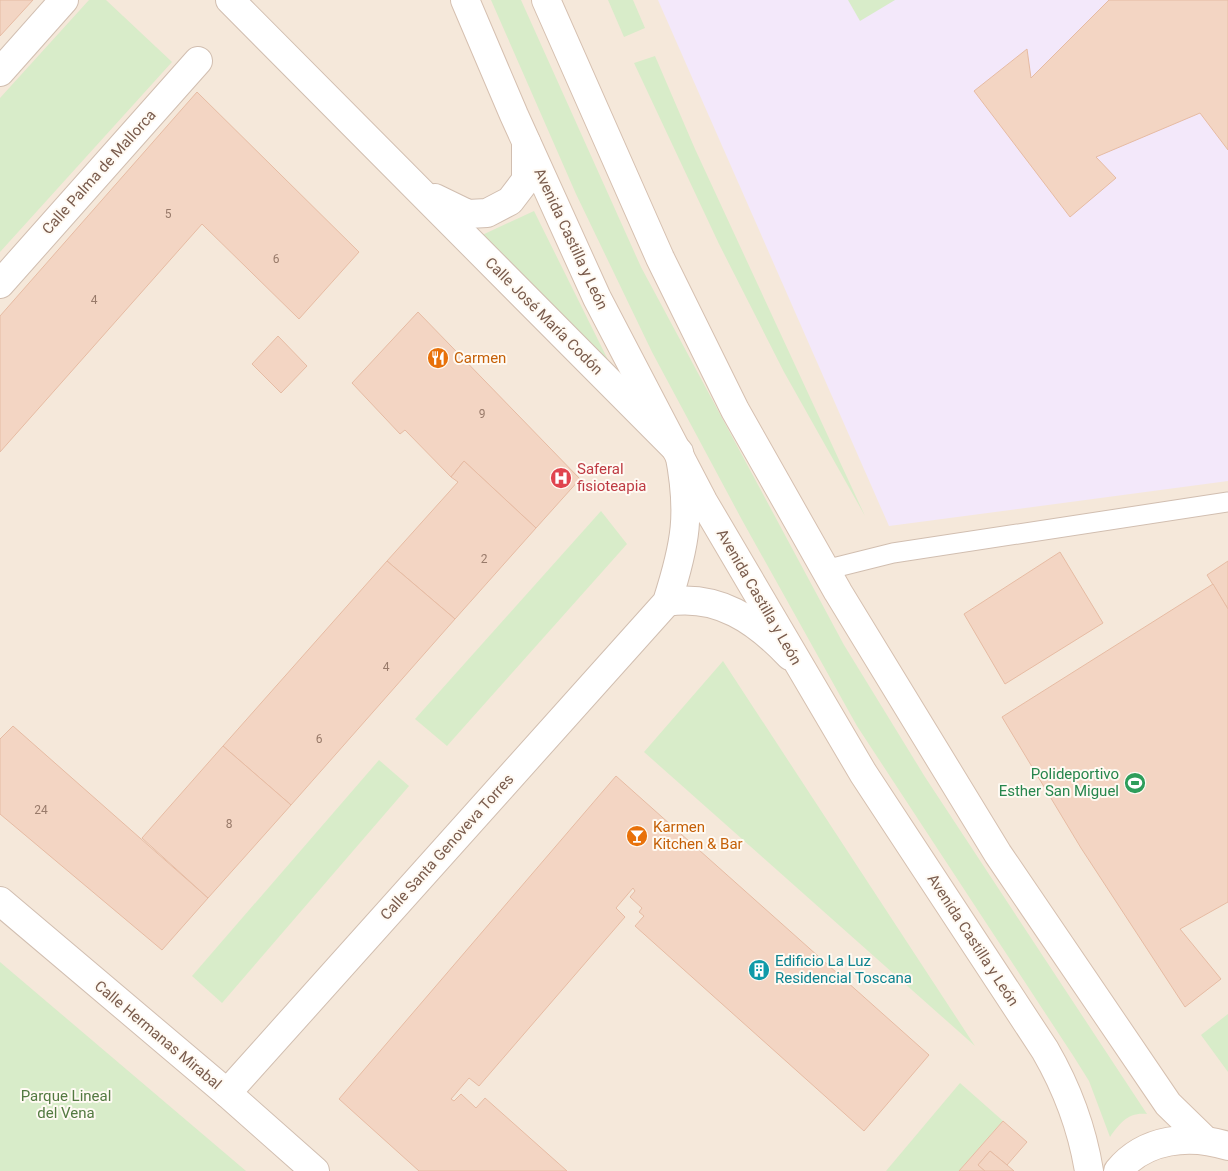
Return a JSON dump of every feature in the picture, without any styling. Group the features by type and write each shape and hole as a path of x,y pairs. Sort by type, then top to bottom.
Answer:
{"main road":[{"path":"0,72 64,0"},
{"name":"Calle José María Codón","path":"230,0 679,452"},
{"name":"Avenida Castilla y León","path":"465,0 526,142 597,298 703,501 796,663 863,773 1045,1050 1077,1118 1090,1171"},
{"path":"546,0 660,258 735,410 825,570 998,854 1168,1104 1222,1145"},
{"name":"Calle Palma de Mallorca","path":"0,284 198,61"},
{"name":"Calle José María Codón","path":"408,180 452,207 468,214 487,213 510,201 526,180 526,142"},
{"name":"Calle Santa Genoveva Torres","path":"227,1093 667,602 681,555 687,517 684,478 679,452"},
{"path":"667,602 692,599 706,601 728,609 761,629 796,663"},
{"name":"Calle Hermanas Mirabal","path":"0,901 227,1093 315,1171"},
{"path":"1118,1171 1137,1154 1156,1144 1178,1139 1222,1145"}],"lane":[{"path":"825,570 893,553 1228,502"}],"shaded area":[{"path":"0,0 1228,0 1228,1171 0,1171"},
{"path":"658,0 1228,0 1228,481 889,526"}],"green space":[{"path":"89,0 106,0 172,62 0,252 0,98"},
{"path":"491,0 521,0 641,267 844,645 925,777 1147,1114 1135,1115 1125,1120 1110,1137 1089,1081 857,726 742,520 652,352 576,194"},
{"path":"608,0 633,0 645,28 624,37"},
{"path":"848,0 895,0 860,21"},
{"path":"655,56 695,149 865,516 784,372 719,244 634,63"},
{"path":"534,211 614,372 480,236"},
{"path":"601,511 627,544 447,746 415,719"},
{"path":"723,661 975,1046 644,752"},
{"path":"379,760 409,786 222,1003 192,976"},
{"name":"Parque Lineal del Vena","path":"0,962 246,1171 0,1171"},
{"path":"1228,1014 1228,1072 1201,1035"},
{"path":"960,1083 1003,1121 959,1171 886,1171"}],"building":[{"path":"0,0 33,0 0,36"},
{"path":"1109,0 1228,0 1228,150 1200,113 1096,157 1116,178 1070,217 974,91 1027,49 1031,78"},
{"path":"197,92 359,252 299,319 202,224 0,452 0,316"},
{"path":"418,312 580,479 536,528 464,461 451,477 405,430 400,434 352,383"},
{"path":"278,336 307,366 281,393 252,364"},
{"path":"464,461 536,528 455,619 387,561 458,482 451,477"},
{"path":"1060,552 1103,623 1005,684 964,614"},
{"path":"387,561 455,619 291,805 223,746"},
{"path":"1228,561 1228,609 1207,575"},
{"name":"Polideportivo Esther San Miguel","path":"1213,584 1228,609 1228,902 1180,929 1221,979 1185,1007 1081,848 1002,717"},
{"path":"13,726 208,898 162,950 0,814 0,739"},
{"path":"223,746 291,805 208,898 142,838"},
{"name":"Edificio La Luz Residencial Toscana","path":"616,776 929,1055 864,1131 635,926 644,916 639,912 642,908 630,897 635,891 633,888 616,908 625,917 479,1086 469,1078 451,1099 454,1101 461,1094 476,1108 485,1098 567,1171 419,1171 339,1099"},
{"path":"1003,1121 1027,1142 1007,1165 990,1151 978,1165 985,1171 959,1171"},
{"path":"990,1151 1014,1171 985,1171 978,1165"}],"place":[{"name":"Carmen","path":"438,358"},
{"name":"Saferal fisioteapia","path":"561,478"},
{"name":"Polideportivo Esther San Miguel","path":"1135,783"},
{"name":"Karmen Kitchen & Bar","path":"637,836"},
{"name":"Edificio La Luz Residencial Toscana","path":"759,970"}]}
